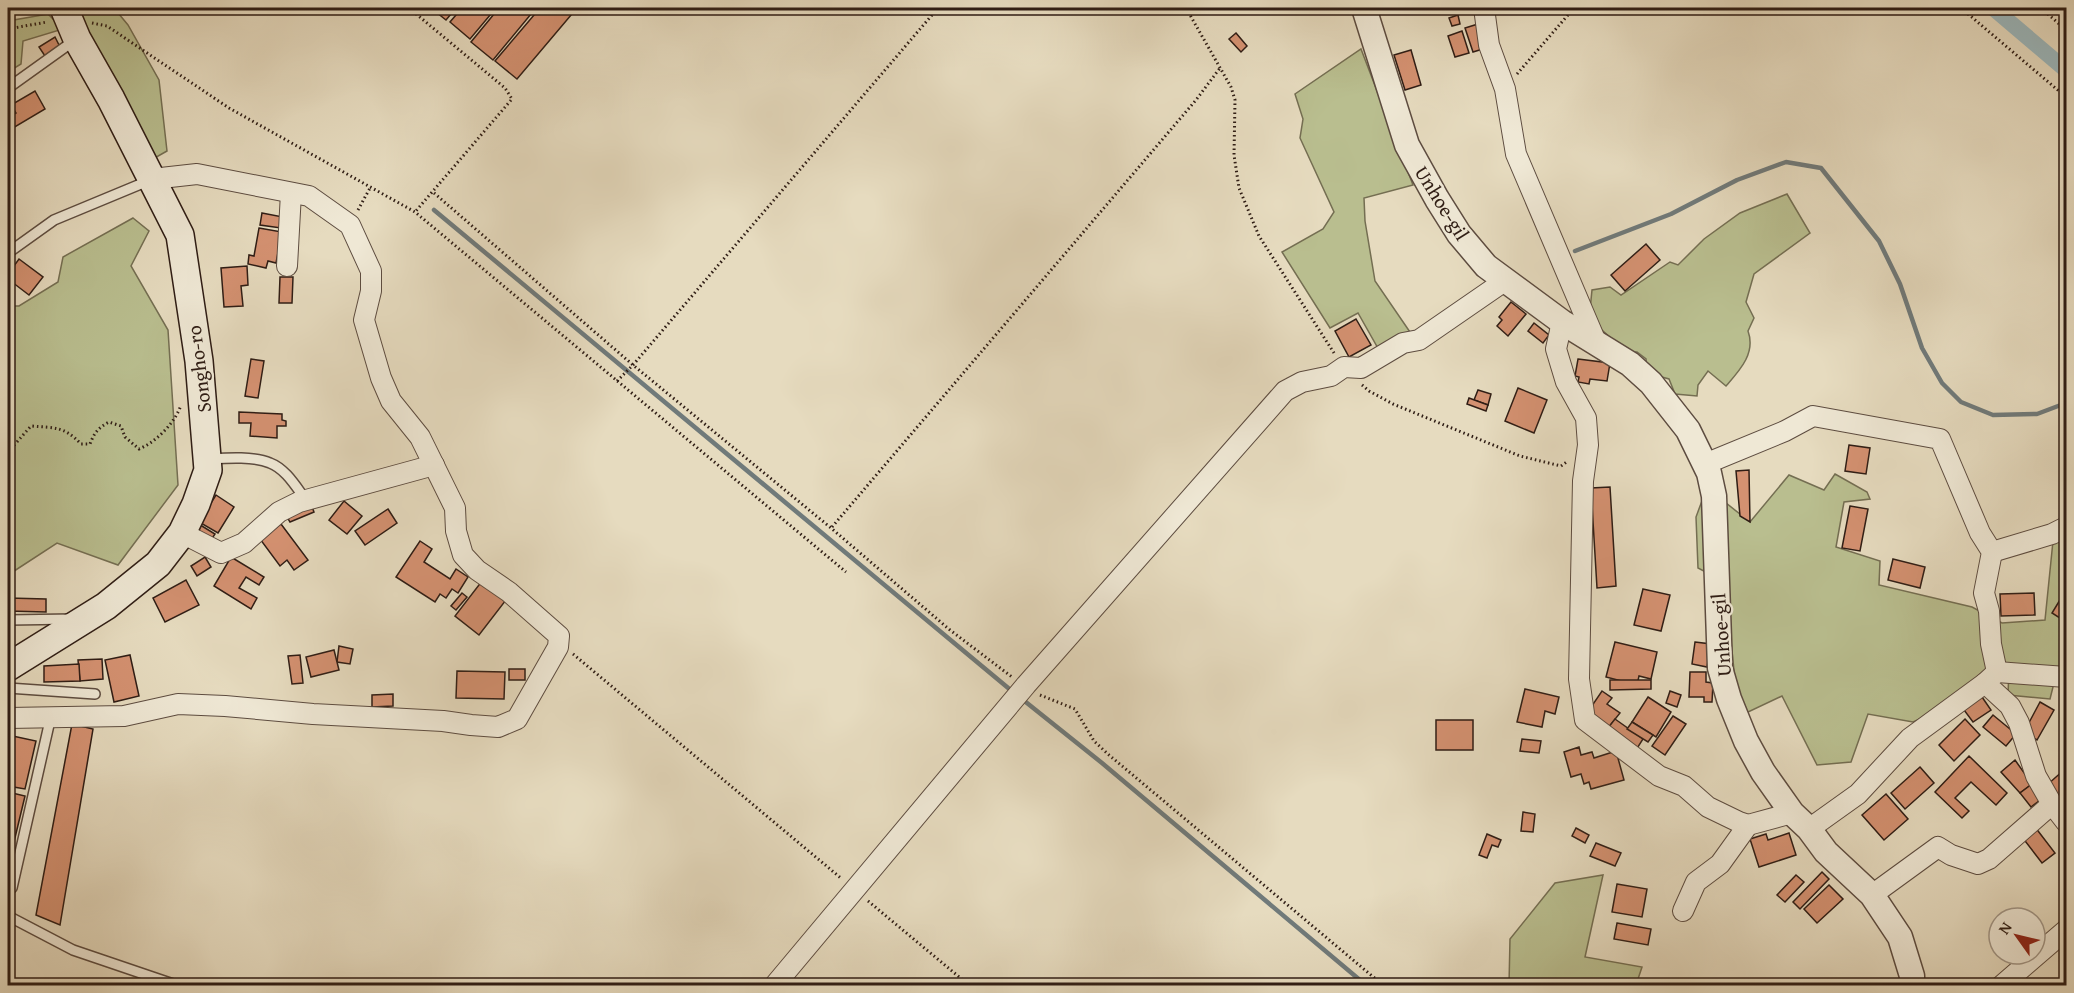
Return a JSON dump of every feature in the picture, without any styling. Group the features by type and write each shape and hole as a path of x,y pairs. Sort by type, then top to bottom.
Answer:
{"main road":[{"name":"Songho-ro","path":"8,667 106,606 158,564 182,533 207,470 199,361 180,235 70,22"}],"street":[{"name":"Unhoe-gil","path":"1364,8 1407,145 1459,234 1486,266 1562,322 1630,364 1657,390 1688,430 1705,464 1714,496 1720,668 1728,699 1746,741 1763,772 1791,813 1809,829 1826,852 1872,895 1900,938 1912,976 1912,986"},
{"path":"1484,8 1490,45 1504,89 1516,154 1596,342"},
{"path":"8,718 124,716 178,704 443,721 498,727 517,719 558,647 559,636 509,592 477,570 463,555 456,531 455,508 420,437 391,402 381,378 364,320 371,291 371,272 350,225 309,196 197,174 152,179"},
{"path":"287,266 291,193"},
{"path":"774,986 1021,692 1285,391 1302,382 1331,376 1344,367 1361,368 1403,342 1419,340 1506,280"},
{"path":"1562,322 1556,349 1566,382 1586,418 1588,445 1583,481 1579,668 1585,720 1659,776 1684,786 1708,807 1748,825"},
{"path":"1705,464 1785,431 1813,416 1940,439 1980,533 1992,552 1984,593 1989,610 1991,678 2019,723 2036,776 2052,804 2067,822"},
{"path":"182,533 221,553 244,543 279,512 306,500 434,465"},
{"path":"1992,552 2052,534 2067,527"},
{"path":"1809,829 1858,794 1910,738 1991,678 2067,677"},
{"path":"1872,895 1938,847 1951,855 1978,864 1989,859 2052,804"},
{"path":"1683,911 1696,882 1720,864 1748,825 1791,813"},
{"path":"2001,986 2067,930"}],"lane":[{"path":"8,88 70,22"},
{"path":"8,253 54,219 152,179"},
{"path":"207,460 236,457 270,463 287,475 306,500"},
{"path":"8,620 85,619"},
{"path":"8,688 95,694"},
{"path":"12,888 51,716"},
{"path":"8,916 73,950 179,986"}],"path":[{"path":"409,8 505,88 512,99 415,213"},
{"path":"617,381 938,8"},
{"path":"1186,8 1231,87 1235,100 1234,155 1239,188 1259,236 1327,345 1344,367 1369,391 1393,404 1520,456 1561,466 1588,445"},
{"path":"1504,89 1574,8"},
{"path":"1962,8 2067,97"},
{"path":"2040,8 2067,30"},
{"path":"8,29 70,22 107,26 229,108 415,213 846,572"},
{"path":"831,528 1196,100 1220,68"},
{"path":"350,225 370,188"},
{"path":"434,193 632,366 831,528 950,630 1012,677 1021,692 1043,696 1075,709 1094,741 1109,755 1384,986"},
{"path":"8,452 31,426 51,427 70,432 81,444 90,444 94,434 101,426 109,422 121,426 125,437 139,448 148,445 160,435 180,408 182,398"},
{"path":"558,647 581,660 970,986"},
{"path":"234,986 256,986"}],"green space":[{"path":"77,8 114,8 128,25 159,80 167,151 153,159 93,43"},
{"path":"48,14 63,29 23,41 21,64 8,72 8,21"},
{"path":"1361,49 1413,185 1364,198 1365,221 1375,281 1412,335 1379,350 1358,313 1330,328 1282,252 1323,229 1334,212 1300,138 1303,119 1295,94"},
{"path":"1787,194 1810,233 1754,274 1746,302 1754,318 1748,331 1750,347 1745,361 1726,386 1708,371 1698,385 1697,396 1675,394 1669,379 1647,373 1646,359 1637,352 1626,352 1602,330 1590,310 1592,290 1610,287 1621,295 1670,262 1678,265 1704,239 1740,213"},
{"path":"133,218 149,231 131,266 168,330 178,485 118,565 57,543 8,575 8,306 19,306 58,282 63,257"},
{"path":"1835,474 1867,492 1870,499 1844,502 1836,547 1880,561 1879,585 1972,607 2002,623 2045,620 2053,541 2066,535 2066,671 2057,671 2050,699 2008,695 2009,669 1936,712 1913,722 1868,714 1851,762 1817,765 1782,696 1746,713 1736,690 1725,582 1698,568 1696,517 1703,498 1726,503 1750,522 1789,475 1824,490"},
{"path":"1603,875 1585,957 1642,967 1636,985 1509,985 1510,939 1555,883"}],"building":[{"path":"431,8 456,8 446,20"},
{"path":"462,8 496,8 470,39 450,22"},
{"path":"499,8 536,8 493,60 471,42"},
{"path":"540,8 577,8 517,79 495,61"},
{"path":"1458,15 1460,24 1452,26 1449,18"},
{"path":"1478,24 1486,48 1473,52 1465,28"},
{"path":"1462,31 1469,53 1455,57 1448,36"},
{"path":"1236,33 1247,46 1241,52 1229,39"},
{"path":"55,37 60,47 45,56 39,47"},
{"path":"1411,50 1421,85 1405,90 1394,55"},
{"path":"35,91 45,109 8,131 8,118 16,113 11,105"},
{"path":"262,213 283,217 281,228 260,225"},
{"path":"259,228 282,232 276,263 268,261 266,268 248,264 249,255 254,256"},
{"path":"1646,244 1660,260 1625,291 1611,275"},
{"path":"19,259 43,277 29,295 8,279 8,274"},
{"path":"247,266 248,285 241,286 243,306 224,307 221,268"},
{"path":"280,277 293,277 292,303 279,303"},
{"path":"1511,302 1526,314 1508,336 1497,326 1502,320 1499,317"},
{"path":"1356,319 1371,345 1349,357 1335,331"},
{"path":"1534,323 1549,335 1543,343 1528,331"},
{"path":"251,359 264,361 258,398 245,396"},
{"path":"1578,359 1610,363 1607,381 1590,379 1589,384 1578,382 1579,377 1575,376"},
{"path":"1518,388 1547,400 1534,433 1505,421"},
{"path":"1478,390 1491,394 1488,405 1474,400"},
{"path":"1469,398 1488,405 1486,411 1467,404"},
{"path":"239,412 282,414 282,420 286,421 286,426 277,426 277,438 250,436 251,423 239,423"},
{"path":"1849,445 1870,448 1866,474 1845,471"},
{"path":"1749,470 1750,522 1740,516 1736,471"},
{"path":"1610,487 1616,586 1597,588 1591,488"},
{"path":"216,495 234,507 218,533 199,522"},
{"path":"344,501 362,516 347,534 329,520"},
{"path":"311,504 314,512 290,522 286,515"},
{"path":"1850,506 1868,509 1860,551 1842,548"},
{"path":"388,509 397,523 365,545 355,531"},
{"path":"197,523 215,534 209,543 191,532"},
{"path":"281,524 308,560 294,570 287,560 280,566 260,539"},
{"path":"420,541 432,549 424,562 450,579 456,569 468,577 458,593 452,589 446,598 440,594 435,602 396,577"},
{"path":"205,557 211,567 197,576 191,566"},
{"path":"231,557 264,577 259,585 246,577 239,588 257,598 251,609 214,586"},
{"path":"1893,559 1925,567 1920,588 1888,580"},
{"path":"186,580 199,605 165,622 153,598"},
{"path":"482,581 506,600 479,635 455,616"},
{"path":"1643,589 1670,595 1661,631 1634,625"},
{"path":"2066,590 2066,622 2052,613"},
{"path":"462,593 467,597 456,610 451,606"},
{"path":"2034,593 2035,615 2001,616 2000,594"},
{"path":"8,598 46,599 46,612 8,611"},
{"path":"1615,642 1657,652 1651,679 1639,676 1637,685 1606,677"},
{"path":"1695,642 1711,644 1707,667 1692,664"},
{"path":"339,646 353,649 350,664 337,662"},
{"path":"334,650 339,670 311,677 306,657"},
{"path":"130,655 139,696 114,702 105,660"},
{"path":"300,655 303,683 292,684 288,656"},
{"path":"102,659 103,679 80,681 78,660"},
{"path":"79,664 80,681 44,682 44,666"},
{"path":"509,669 525,669 525,680 509,680"},
{"path":"457,671 505,672 504,699 456,698"},
{"path":"1690,672 1706,672 1706,682 1713,683 1712,702 1704,702 1704,697 1689,697"},
{"path":"1610,680 1651,680 1651,689 1610,690"},
{"path":"1525,689 1559,697 1555,714 1545,711 1542,727 1517,722"},
{"path":"1602,691 1612,698 1607,704 1620,713 1608,728 1587,713"},
{"path":"1670,691 1681,695 1677,707 1666,703"},
{"path":"393,694 393,706 372,707 372,695"},
{"path":"1648,697 1671,712 1656,737 1632,722"},
{"path":"1982,697 1991,710 1973,722 1964,710"},
{"path":"2040,702 2054,710 2037,740 2024,732"},
{"path":"1993,715 2016,734 2006,746 1983,727"},
{"path":"1673,716 1686,724 1665,755 1652,746"},
{"path":"1615,719 1643,739 1636,750 1608,728"},
{"path":"1965,719 1980,735 1954,761 1939,745"},
{"path":"1436,720 1473,720 1473,750 1436,750"},
{"path":"1632,722 1653,735 1648,742 1627,729"},
{"path":"72,724 93,729 60,925 36,915"},
{"path":"8,735 36,741 25,789 8,786"},
{"path":"1522,739 1541,741 1539,753 1520,751"},
{"path":"1579,747 1581,755 1592,752 1594,758 1616,751 1624,780 1591,789 1589,782 1584,784 1581,774 1571,777 1564,752"},
{"path":"1969,756 2007,793 1996,805 1971,782 1955,798 1969,811 1962,818 1935,792"},
{"path":"2015,760 2032,784 2020,793 2001,772"},
{"path":"1920,767 1934,783 1905,809 1891,793"},
{"path":"2065,769 2066,794 2060,800 2047,785"},
{"path":"2032,784 2043,798 2031,807 2020,793"},
{"path":"8,792 25,796 13,846 8,845"},
{"path":"1886,794 1908,819 1884,840 1862,815"},
{"path":"1523,812 1535,814 1533,832 1521,831"},
{"path":"2035,827 2055,853 2042,863 2022,837"},
{"path":"1576,828 1589,835 1585,843 1572,836"},
{"path":"1789,833 1796,855 1759,867 1750,839 1766,834 1768,840"},
{"path":"1487,834 1501,840 1498,847 1492,845 1487,858 1479,855"},
{"path":"1596,843 1621,853 1615,866 1590,856"},
{"path":"1822,872 1829,879 1800,909 1793,902"},
{"path":"1796,875 1804,882 1785,902 1777,895"},
{"path":"1617,884 1647,889 1642,917 1612,912"},
{"path":"1829,885 1843,899 1817,923 1804,909"},
{"path":"1617,923 1651,929 1648,945 1614,939"}],"waterway":[{"path":"1993,8 2066,70"},
{"path":"1575,251 1671,214 1737,180 1786,162 1821,168 1879,241 1900,284 1922,348 1942,383 1961,402 1993,415 2037,414 2066,403"},
{"path":"434,210 1013,692"},
{"path":"1022,699 1102,763 1367,986"}]}
